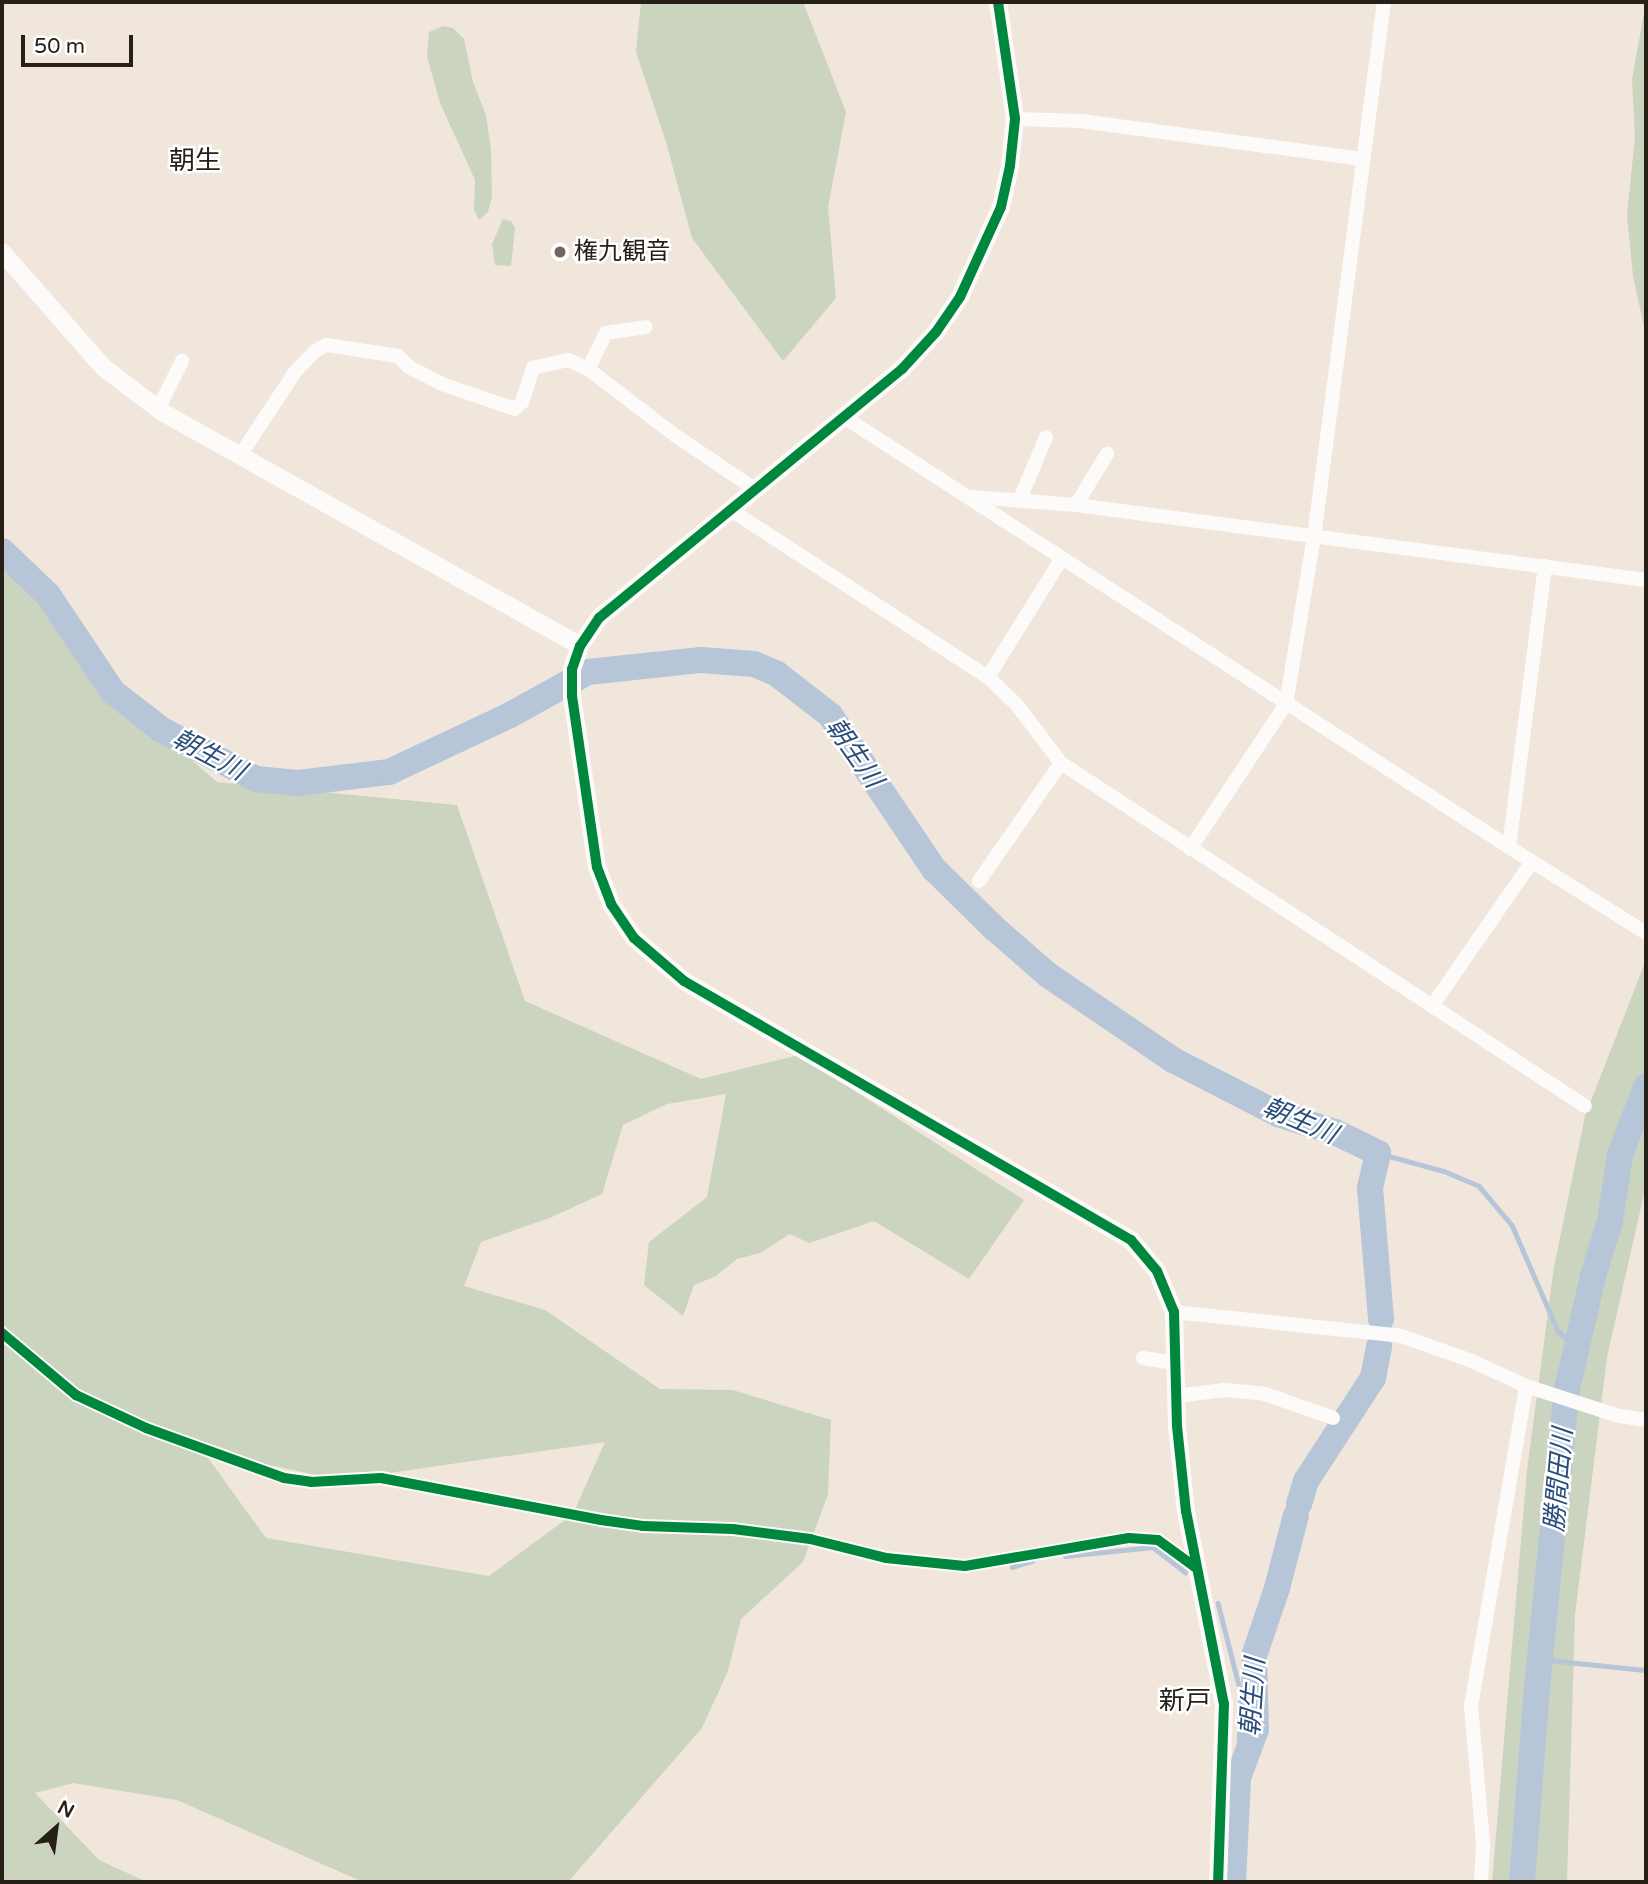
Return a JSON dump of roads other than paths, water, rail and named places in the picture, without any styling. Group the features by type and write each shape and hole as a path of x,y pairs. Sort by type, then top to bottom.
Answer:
{"street":[{"path":"998,2 1015,119 1010,166 1001,207 960,297 936,332 902,369 599,618 580,646 572,669 572,696 597,867 611,904 634,938 684,981 1131,1240 1157,1272 1174,1312 1176,1396 1186,1511 1224,1704 1218,1882"},
{"path":"1190,849 1286,704 1314,537 1384,2"},
{"path":"1015,119 1081,121 1362,159"},
{"path":"2,252 103,367 158,409 580,646"},
{"path":"588,369 606,333 646,327"},
{"path":"241,454 295,372 315,351 327,345 398,356 409,367 442,384 515,410 522,402 533,368 568,360 588,369 676,436 754,488"},
{"path":"158,409 182,360"},
{"path":"845,416 1531,863 1646,933"},
{"path":"1020,499 1046,437"},
{"path":"1076,505 1107,454"},
{"path":"971,497 1076,505 1646,580"},
{"path":"729,509 989,677 1017,705 1060,763 1585,1106"},
{"path":"989,677 1062,558"},
{"path":"1509,847 1545,566"},
{"path":"979,881 1060,763"},
{"path":"1432,1006 1531,863"},
{"path":"1174,1312 1401,1336 1472,1361 1527,1386 1608,1413 1646,1420"},
{"path":"2,1332 76,1395 146,1428 284,1478 312,1482 381,1478 600,1520 643,1526 733,1529 797,1537 886,1558 965,1566 1129,1538 1158,1540 1195,1567"},
{"path":"1143,1359 1175,1363"},
{"path":"1480,1882 1483,1843 1471,1706 1527,1386"},
{"path":"1176,1396 1225,1391 1265,1394 1333,1418"}],"waterway":[{"name":"朝生川","path":"2,551 48,595 113,692 162,730 256,779 298,783 389,772 510,715 588,672 701,660 754,664 777,674 830,715 934,869 994,928 1048,975 1173,1060 1278,1114 1335,1132 1378,1153 1370,1188 1381,1320"},
{"name":"勝間田川","path":"1522,1882 1536,1698 1567,1389 1593,1276 1610,1221 1620,1155 1646,1087"},
{"path":"1378,1153 1444,1171 1479,1186 1512,1225 1558,1331 1577,1349"},
{"name":"朝生川","path":"1299,1504 1306,1481 1373,1378 1379,1347"},
{"name":"朝生川","path":"1233,1882 1238,1778 1256,1729 1254,1656 1277,1588 1296,1515"},
{"path":"1065,1556 1153,1547 1185,1572"},
{"path":"1012,1567 1032,1561"},
{"path":"1218,1603 1241,1693 1238,1778"},
{"path":"1539,1659 1646,1670"}],"place":[{"name":"権九観音","path":"560,252"}],"district":[{"name":"朝生","path":"195,161"},
{"name":"新戸","path":"1185,1701"}]}
